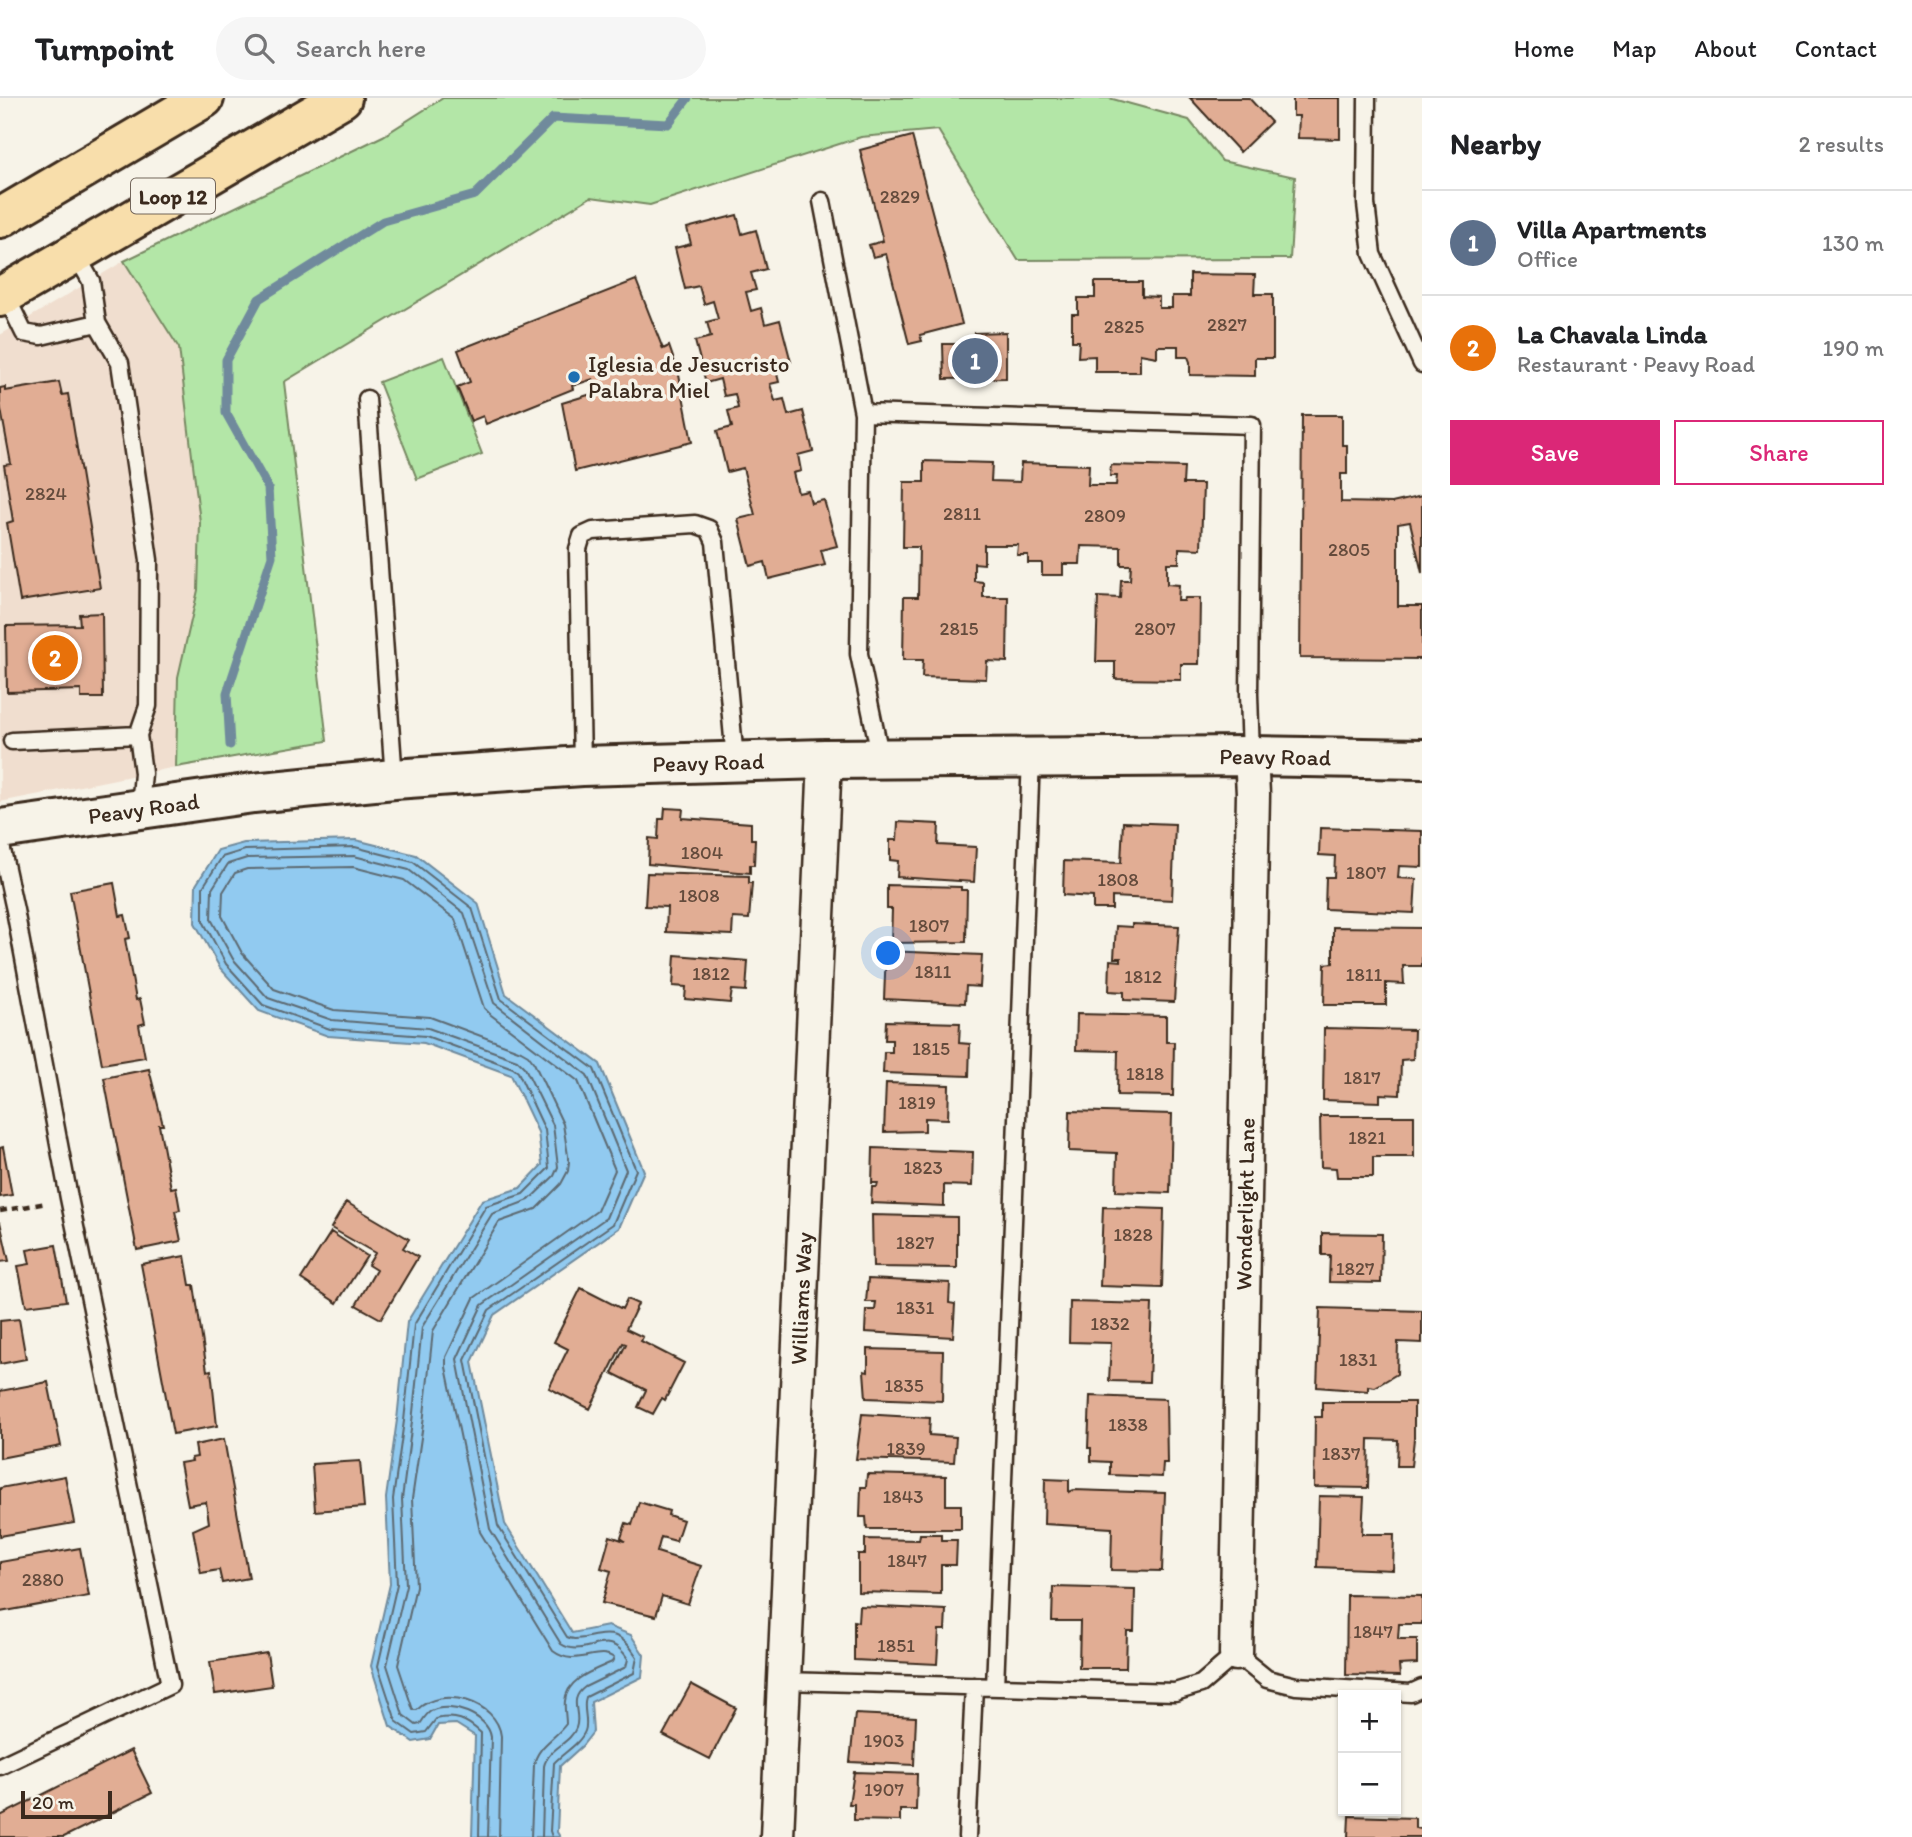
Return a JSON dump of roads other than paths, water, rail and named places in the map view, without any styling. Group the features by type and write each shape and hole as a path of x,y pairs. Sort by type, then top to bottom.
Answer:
{"main road":[{"name":"Loop 12","path":"0,218 204,98"},
{"name":"Loop 12","path":"2,292 75,253 342,98"}],"street":[{"name":"Peavy Road","path":"0,830 253,793 394,779 582,766 881,758 1251,756 1422,759"},
{"name":"Wonderlight Lane","path":"1236,1654 1253,794 1251,756"},
{"name":"Williams Way","path":"777,1837 825,759"}],"lane":[{"path":"1367,98 1366,204 1372,254 1422,364"},
{"path":"822,201 863,413 859,654 881,758"},
{"path":"75,253 91,281 97,323 120,363 149,560 148,706 138,735 143,773 141,809"},
{"path":"2,292 24,333 41,336 97,323"},
{"path":"367,399 394,779"},
{"path":"863,413 1252,425 1251,756"},
{"path":"582,766 578,549 582,536 593,531 695,524 709,529 715,542 735,760"},
{"path":"12,741 138,735"},
{"path":"995,1687 1031,757"},
{"path":"0,841 69,1198 170,1685 0,1766"},
{"path":"783,1681 1175,1692 1201,1684 1236,1654 1267,1679 1296,1686 1411,1693 1422,1688"},
{"path":"967,1837 974,1686"}],"water":[{"path":"356,840 416,855 478,903 506,994 600,1064 644,1171 619,1228 494,1315 472,1362 505,1524 572,1633 608,1626 631,1635 644,1655 642,1677 591,1702 593,1732 560,1766 557,1832 560,1837 472,1837 475,1736 456,1724 438,1725 430,1739 413,1742 390,1726 371,1666 390,1584 386,1498 407,1322 482,1200 520,1188 542,1165 538,1132 511,1075 424,1043 328,1036 259,1011 220,968 195,923 196,885 218,850 244,843"}],"waterway":[{"path":"230,745 227,693 272,556 268,488 226,413 226,360 259,299 383,221 475,195 553,118 668,124 688,98"}],"place":[{"name":"Villa Apartments","path":"975,361"},
{"name":"Iglesia de Jesucristo Palabra Miel","path":"574,377"},
{"name":"La Chavala Linda","path":"55,658"}]}
